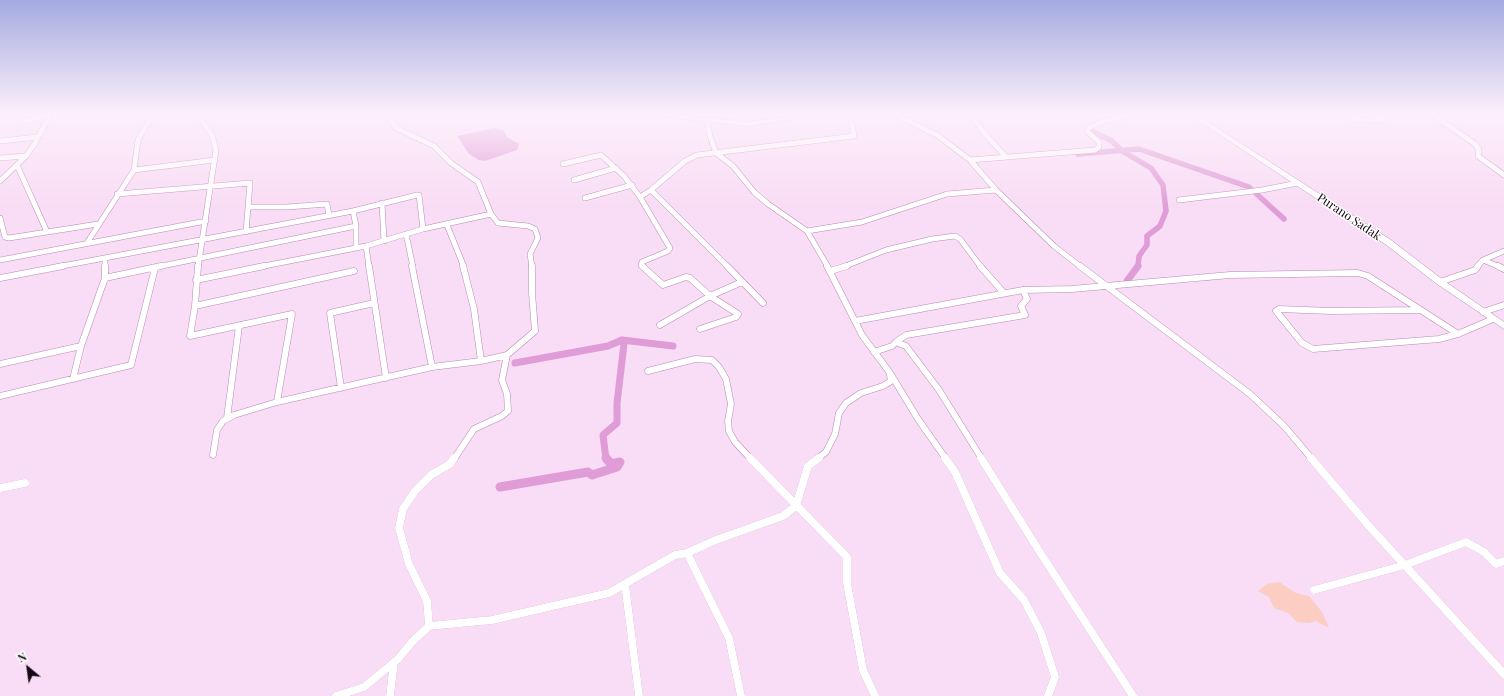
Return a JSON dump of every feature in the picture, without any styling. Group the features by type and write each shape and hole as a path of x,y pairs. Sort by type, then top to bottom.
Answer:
{"main road":[{"name":"Purano Sadak","path":"1240,145 1388,242 1440,282 1504,326"}],"street":[{"path":"0,181 26,156 33,145"},
{"path":"87,243 117,194 134,170 134,156 137,145"},
{"path":"215,145 215,160 196,280 195,306 190,336 292,314 277,402"},
{"path":"213,455 217,430 223,420 234,415 277,402 432,367 481,361 507,355 535,331 532,293 533,270 530,254 538,238 535,229 528,226 498,223 491,214 478,182 451,163 433,145"},
{"path":"713,145 716,153 733,166 754,192 768,204 807,231 830,271 862,335 890,373 918,419 955,472 1000,573 1024,600 1041,633 1056,677 1048,696"},
{"path":"640,197 693,156 777,145"},
{"path":"951,145 970,160 996,190 1054,246 1103,285 1250,394 1284,426 1368,524 1504,674"},
{"path":"995,145 1006,157"},
{"path":"970,160 1095,150 1099,145"},
{"path":"1475,145 1479,150 1478,156 1504,175"},
{"path":"564,164 601,155 632,185 670,248 668,251 642,262 641,265 663,285 688,277 710,296 737,312 738,316 700,329"},
{"path":"0,158 26,156"},
{"path":"134,170 215,160"},
{"path":"17,165 47,232"},
{"path":"574,180 616,168"},
{"path":"1496,169 1504,169"},
{"path":"117,194 250,183 246,232"},
{"path":"1179,200 1262,190 1298,183"},
{"path":"585,198 632,185"},
{"path":"651,190 763,303"},
{"path":"807,231 862,222 947,194 996,190"},
{"path":"0,278 353,211 419,195 423,230"},
{"path":"382,203 384,241"},
{"path":"249,207 287,207 327,204 329,215"},
{"path":"353,211 356,226 356,248"},
{"path":"196,280 366,246 406,234 491,214"},
{"path":"1,221 5,237 9,238 98,224"},
{"path":"0,260 206,222"},
{"path":"447,225 465,271 474,308 481,361"},
{"path":"105,278 185,261 199,260 356,226"},
{"path":"406,234 432,367"},
{"path":"830,271 848,266 886,250 932,239 955,236 960,239 980,266 1004,293"},
{"path":"366,246 386,378"},
{"path":"1440,282 1475,270 1483,260 1504,251"},
{"path":"73,379 81,346 105,278 105,259"},
{"path":"1483,260 1504,269"},
{"path":"0,396 130,366 155,268"},
{"path":"195,306 354,271"},
{"path":"855,321 1024,290 1072,289 1103,285 1230,275 1364,274 1458,334"},
{"path":"660,325 710,296 742,282"},
{"path":"874,352 892,346 906,335 998,318 1025,315 1021,306 1027,299 1024,290"},
{"path":"341,388 330,314 374,303"},
{"path":"1483,312 1504,305"},
{"path":"1420,310 1331,311 1279,309 1276,311 1302,343 1313,349 1425,340 1458,334 1493,319"},
{"path":"227,418 239,326"},
{"path":"896,342 906,346 939,390 1039,550 1133,696"},
{"path":"0,364 81,346"},
{"path":"336,696 364,687 394,662 429,626 430,616 427,601 409,564 399,528 403,509 415,492 431,475 450,464 474,429 502,416 508,411 507,394 503,387 502,374 507,355"},
{"path":"648,371 695,359 712,360 719,367 726,380 729,393 731,404 728,421 729,430 735,442 796,506 847,556 848,583 863,670 876,696"},
{"path":"429,626 492,620 610,593 675,555 687,553 716,540 783,516 796,506 808,466 826,452 835,434 839,413 846,403 861,393 883,386 891,381 890,373"},
{"path":"0,488 25,483"},
{"path":"1314,590 1405,565 1466,542 1484,552 1496,564 1504,561"},
{"path":"687,553 729,638 740,696"},
{"path":"625,584 639,696"},
{"path":"390,696 394,662"}],"shaded area":[{"path":"463,145 519,145 517,150 485,161 479,160 469,154"},
{"path":"1279,582 1296,593 1309,596 1322,612 1329,628 1316,621 1309,623 1297,622 1288,613 1274,608 1269,597 1258,591 1267,584"}],"waterway":[{"path":"1116,145 1121,150"},
{"path":"1121,150 1139,149 1249,187 1284,219"},
{"path":"1078,154 1121,150"},
{"path":"1121,150 1151,168 1163,185 1166,211 1160,226 1147,236 1147,245 1139,256 1138,267"},
{"path":"1127,281 1138,266"},
{"path":"515,363 608,346 622,340"},
{"path":"606,459 603,435 617,423 617,403 624,344 622,340"},
{"path":"622,340 673,346"},
{"path":"500,487 588,472 592,475 617,467 620,462 611,464 606,458"}]}
